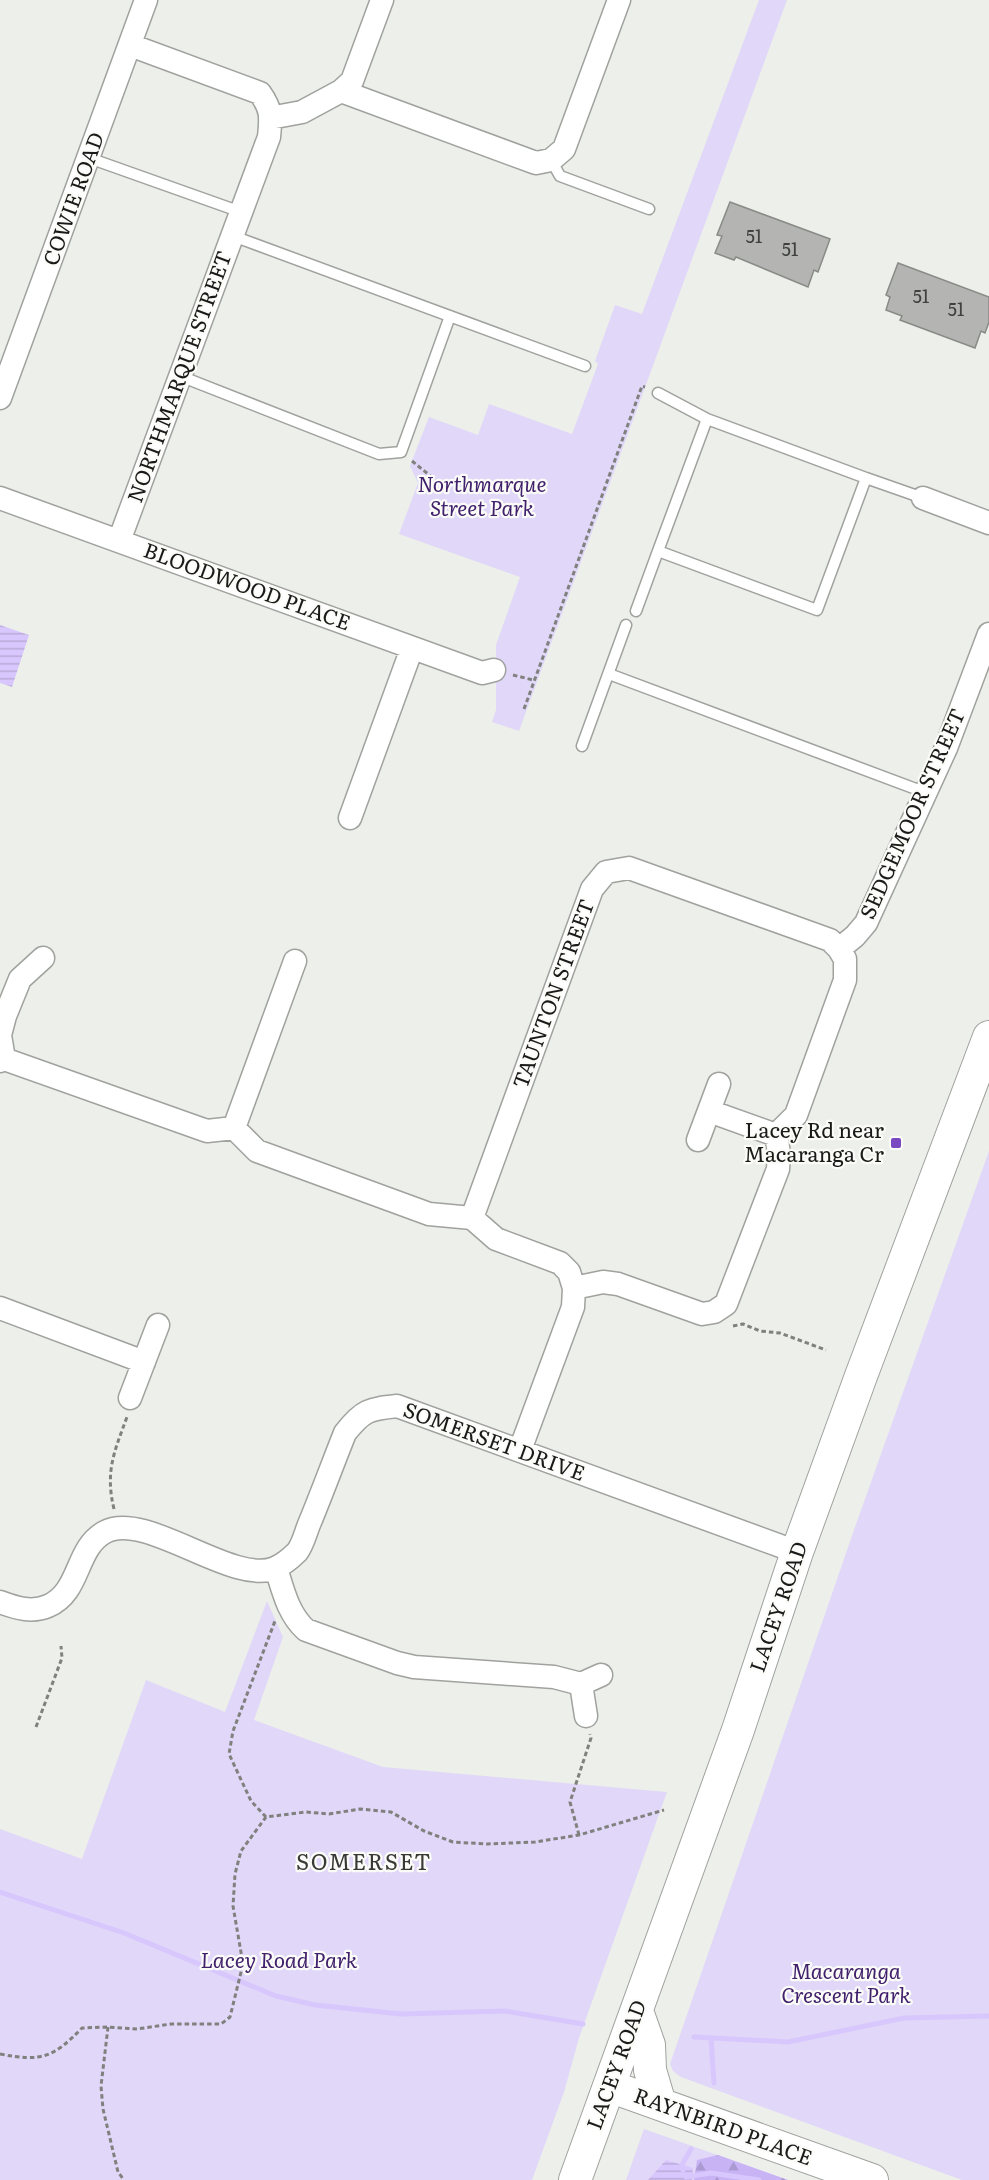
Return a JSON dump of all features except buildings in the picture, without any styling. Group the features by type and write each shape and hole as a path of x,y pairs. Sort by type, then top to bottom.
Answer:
{"street":[{"name":"COWIE ROAD","path":"0,398 146,0"},
{"path":"130,45 260,93 269,106 270,118 302,112 341,91 352,81 382,0"},
{"path":"341,91 536,163 551,160 564,149 619,0"},
{"name":"NORTHMARQUE STREET","path":"119,541 269,137 270,118"},
{"name":"BLOODWOOD PLACE","path":"0,498 482,673 494,670"},
{"path":"923,498 989,523"},
{"name":"SEDGEMOOR STREET","path":"839,949 855,936 866,922 924,792 982,677 989,634"},
{"path":"350,818 412,648"},
{"name":"TAUNTON STREET","path":"472,1218 592,889 606,872 629,868 830,940 839,949"},
{"path":"776,1135 796,1115 844,980 845,960 839,949"},
{"path":"43,958 20,979 5,1016 0,1035 2,1060 207,1131 234,1128"},
{"path":"234,1128 295,961"},
{"name":"LACEY ROAD","path":"575,2180 734,1741 797,1552 989,1037"},
{"path":"698,1140 719,1084"},
{"path":"709,1111 776,1135"},
{"path":"234,1128 257,1150 268,1155 429,1214 472,1218 496,1239 560,1263 569,1272 574,1288 573,1307 520,1450"},
{"path":"574,1288 603,1282 618,1284 702,1314 714,1312 726,1304 778,1169 779,1153 776,1135"},
{"path":"0,1308 144,1362"},
{"path":"130,1398 158,1325"},
{"name":"SOMERSET DRIVE","path":"276,1568 299,1550 345,1433 358,1417 374,1408 397,1406 797,1552"},
{"path":"0,1602 16,1608 38,1610 56,1603 69,1591 89,1544 105,1532 121,1528 143,1530 244,1569 276,1568 296,1621 306,1630 397,1664 591,1679 586,1716"},
{"path":"637,2011 649,2045 650,2070 660,2104"},
{"name":"RAYNBIRD PLACE","path":"609,2086 872,2180"}],"lane":[{"path":"89,158 241,212"},
{"path":"551,160 560,176 649,209"},
{"path":"233,236 585,366"},
{"path":"180,376 379,454 401,452 450,316"},
{"path":"658,393 707,419 923,498"},
{"path":"636,610 707,419"},
{"path":"658,551 817,610 866,478"},
{"path":"582,746 626,625"},
{"path":"609,674 924,792"}],"path":[{"path":"524,709 642,386 658,393"},
{"path":"401,452 449,491"},
{"path":"728,1328 736,1324 743,1324 826,1350"},
{"path":"121,1528 109,1489 112,1458 129,1413 130,1398"},
{"path":"266,1816 251,1801 229,1754 233,1731 276,1619"},
{"path":"36,1727 62,1658 61,1646"},
{"path":"579,1835 570,1802 591,1738 586,1716"},
{"path":"0,2054 37,2059 65,2046 82,2028 137,2029 171,2024 221,2024 230,2018 243,1964 233,1906 235,1874 241,1851 266,1816 306,1812 329,1814 360,1809 391,1812 424,1831 453,1842 487,1844 534,1842 579,1835 664,1810"},
{"path":"108,2027 101,2086 103,2109 118,2172 124,2180"}],"green space":[{"name":"Northmarque Street Park","path":"759,0 787,0 519,731 492,722 496,710 496,645 520,577 399,534 418,483 410,466 429,417 478,435 489,404 572,434 598,364 595,361 615,305 642,314"},
{"name":"Macaranga Crescent Park","path":"989,1151 989,2180 962,2180 681,2077 673,2071 670,2064 855,1527"},
{"name":"Lacey Road Park","path":"267,1601 283,1637 254,1720 383,1767 667,1792 579,2038 564,2092 532,2180 0,2180 0,1829 82,1859 146,1680 225,1712"},
{"path":"644,2129 788,2180 626,2180"},
{"path":"718,2155 788,2180 694,2180 697,2160"}],"shaded area":[{"path":"0,625 29,635 12,687 0,683"},
{"path":"666,2160 693,2168 692,2180 648,2180"}],"waterway":[{"path":"0,1892 124,1933 276,1996 315,2005 401,2014 505,2011 583,2024"},
{"path":"694,2037 788,2042 904,2018 989,2016"},
{"path":"711,2038 714,2083"},
{"path":"683,2170 682,2165 691,2149"},
{"path":"686,2177 711,2173 759,2180"}],"place":[{"name":"Lacey Rd near Macaranga Cr","path":"896,1143"}],"district":[{"name":"SOMERSET","path":"364,1862"}]}
